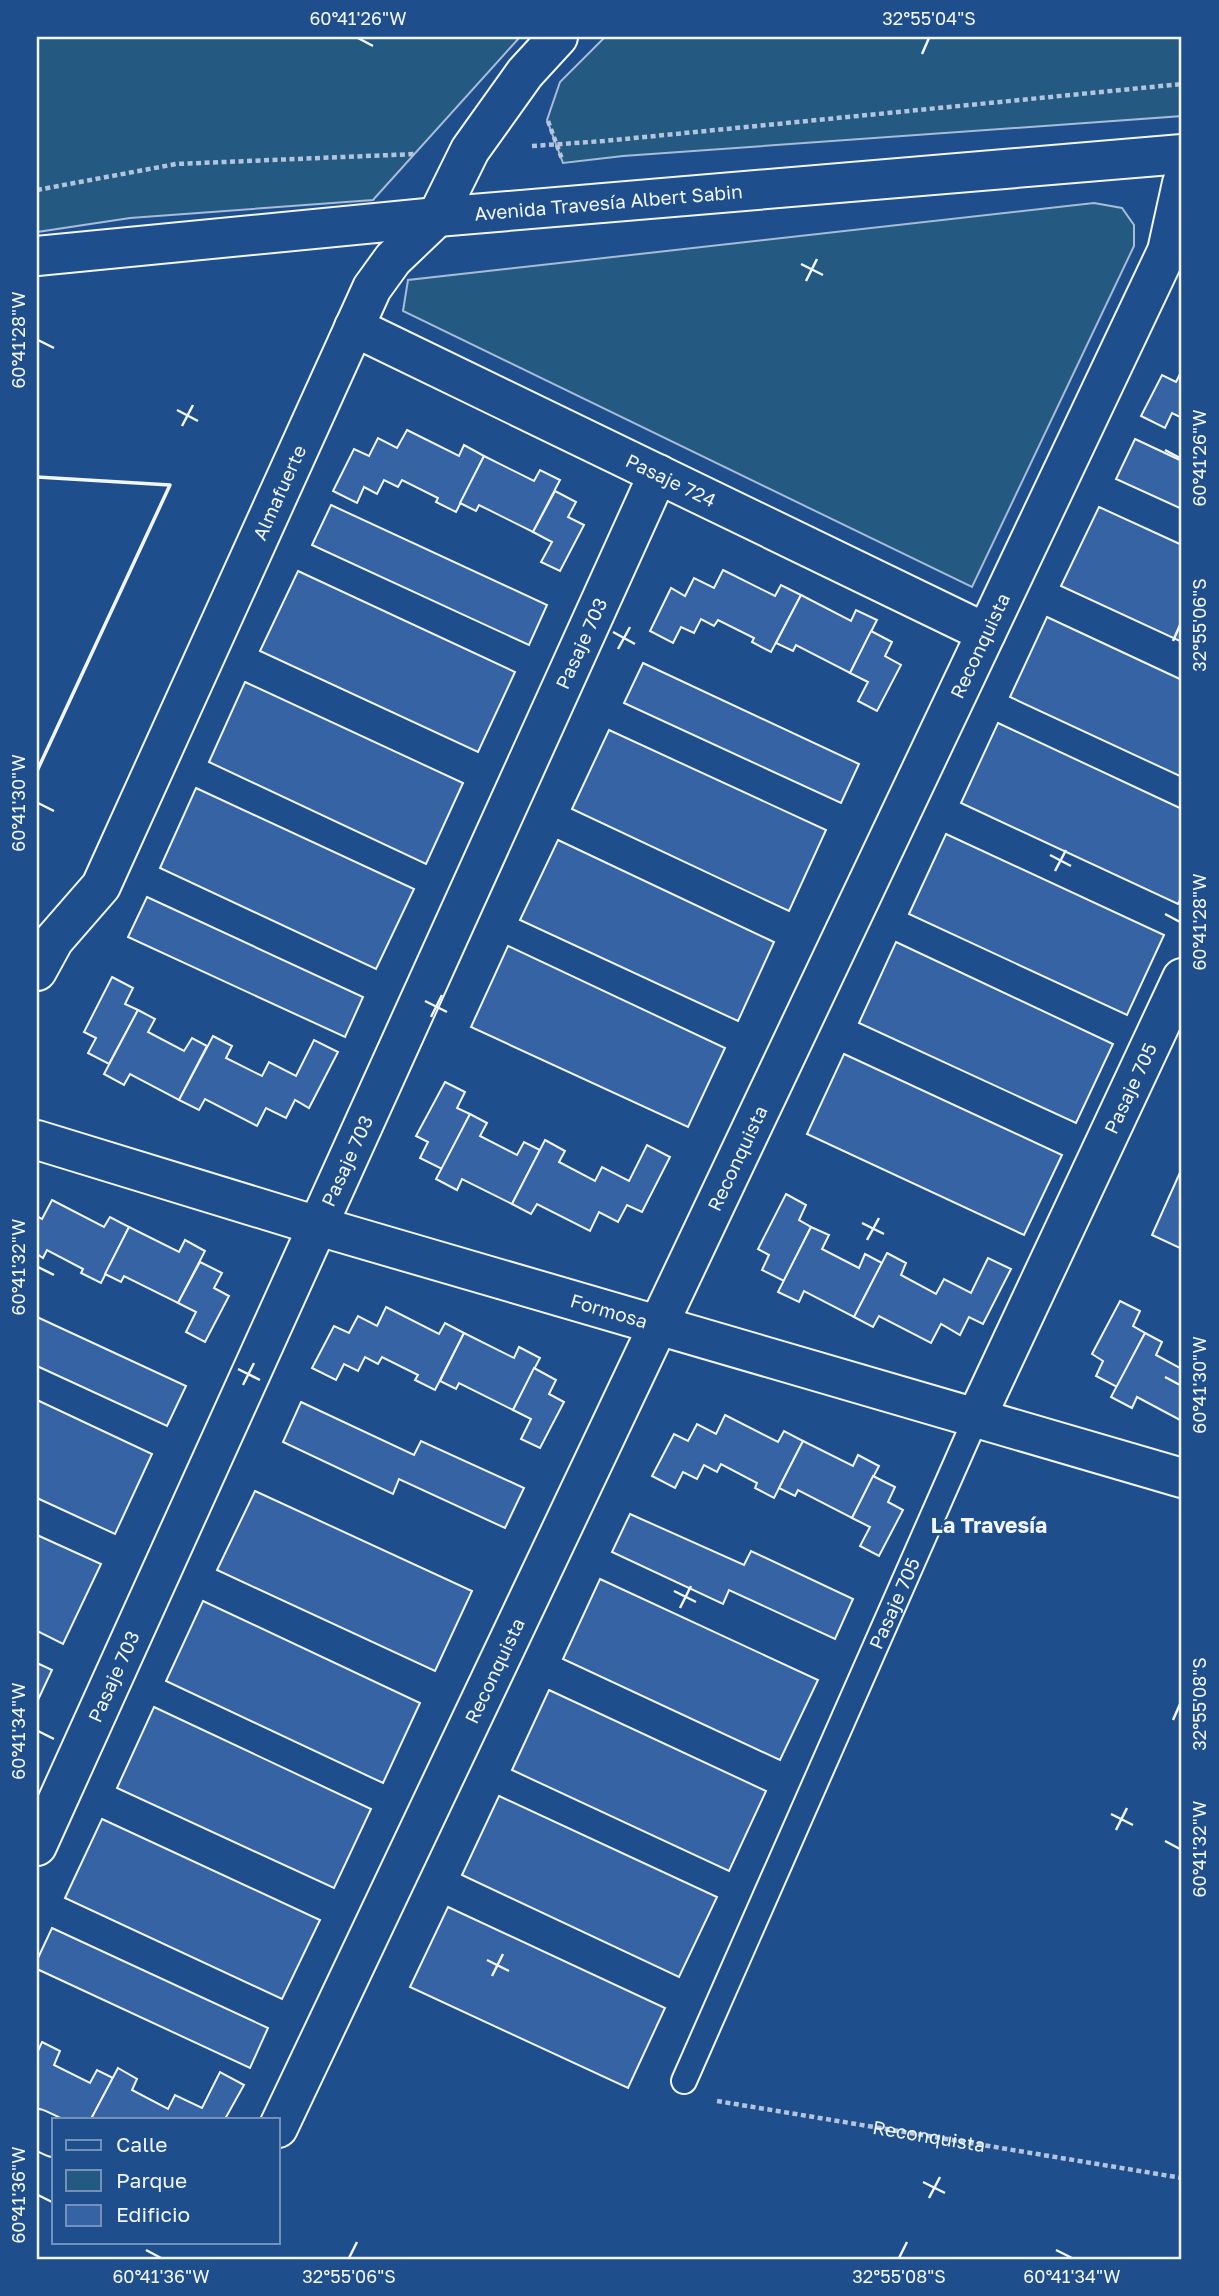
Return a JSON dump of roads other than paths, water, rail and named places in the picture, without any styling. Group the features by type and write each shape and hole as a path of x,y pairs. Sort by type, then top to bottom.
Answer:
{"street":[{"name":"Almafuerte","path":"37,971 54,940 101,886 372,288 393,259 437,217 470,150 525,73 558,37"},
{"name":"Avenida Travesía Albert Sabin","path":"37,256 437,217 1182,154"},
{"name":"Reconquista","path":"280,2124 986,633 1174,255 1182,183"},
{"name":"Pasaje 724","path":"354,327 986,633"},
{"name":"Pasaje 703","path":"37,1846 658,474"},
{"name":"Pasaje 705","path":"976,1418 1182,978"},
{"name":"Formosa","path":"37,1140 318,1226 1182,1478"}],"lane":[{"name":"Pasaje 705","path":"684,2081 976,1418"}],"district":[{"name":"La Travesía","path":"989,1526"}]}
